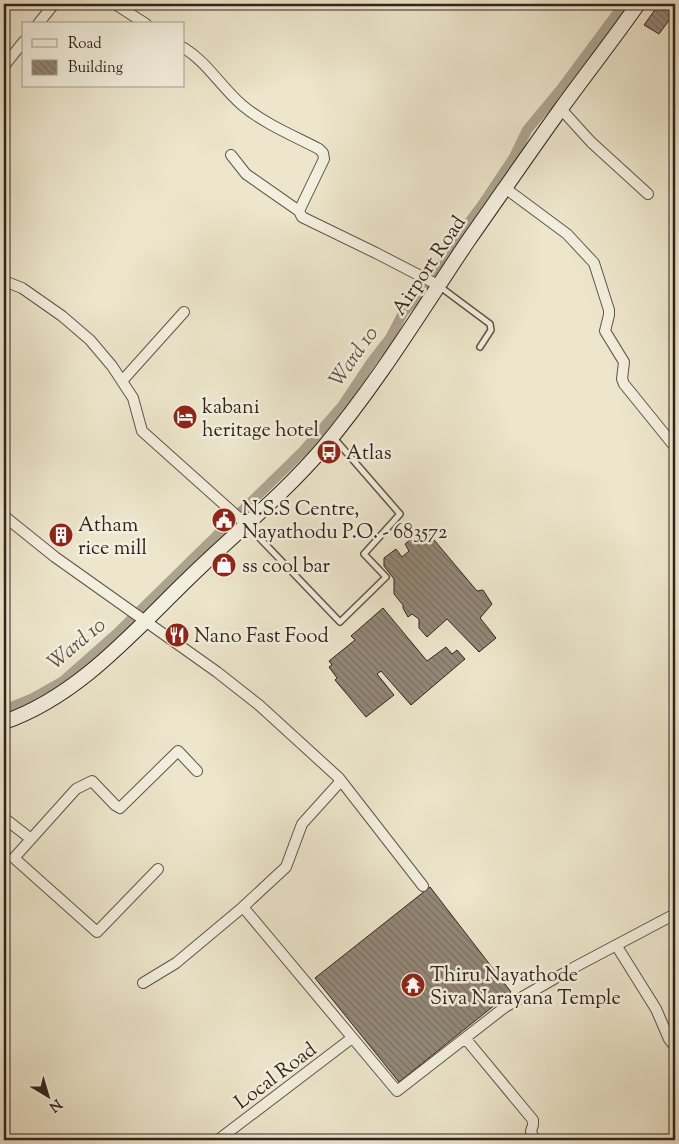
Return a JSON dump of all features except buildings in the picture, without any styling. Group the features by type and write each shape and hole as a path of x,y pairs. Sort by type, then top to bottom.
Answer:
{"main road":[{"name":"Airport Road","path":"4,722 20,717 81,679 322,450 392,355 505,188 638,4"}],"street":[{"path":"40,22 54,4"},
{"path":"115,4 143,22"},
{"path":"4,66 22,44"},
{"path":"185,49 198,57 233,97 251,112 323,153 324,159 299,211"},
{"path":"561,109 591,142 648,194"},
{"path":"231,155 246,174 299,211 302,217 438,285"},
{"path":"505,188 567,234 594,263 609,315 605,324 606,336 624,362 622,379 624,384 675,447"},
{"path":"4,281 22,288 62,316 90,340 112,366 133,398 142,430 245,523"},
{"path":"122,382 184,312"},
{"path":"4,516 55,557 217,672 259,705 339,778 423,886"},
{"path":"158,868 97,932 14,858 76,789 92,780 120,808 178,750 197,771"},
{"path":"143,983 176,963 243,907 286,867 302,824 339,783 339,778"},
{"path":"4,818 31,839"},
{"path":"243,907 397,1091 504,1007 675,914"},
{"path":"616,945 656,1009 675,1047"},
{"name":"Local Road","path":"218,1140 352,1038"},
{"path":"465,1038 532,1120 533,1125 530,1131 534,1140"}],"lane":[{"path":"438,285 490,324 491,330 480,346"},
{"path":"245,523 340,622 386,577 364,554 400,514 332,436"}],"waterway":[{"name":"Ward 10","path":"4,710 31,699 63,681 115,635 303,451 342,406 390,338 403,313 420,294 482,205 514,157 527,130 561,89 624,4"}],"place":[{"name":"kabani heritage hotel","path":"185,417"},
{"name":"Atlas","path":"329,452"},
{"name":"N.S.S Centre, Nayathodu P.O. - 683572","path":"224,520"},
{"name":"Atham rice mill","path":"61,535"},
{"name":"ss cool bar","path":"224,565"},
{"name":"Nano Fast Food","path":"177,635"},
{"name":"Thiru Nayathode Siva Narayana Temple","path":"413,985"}]}
